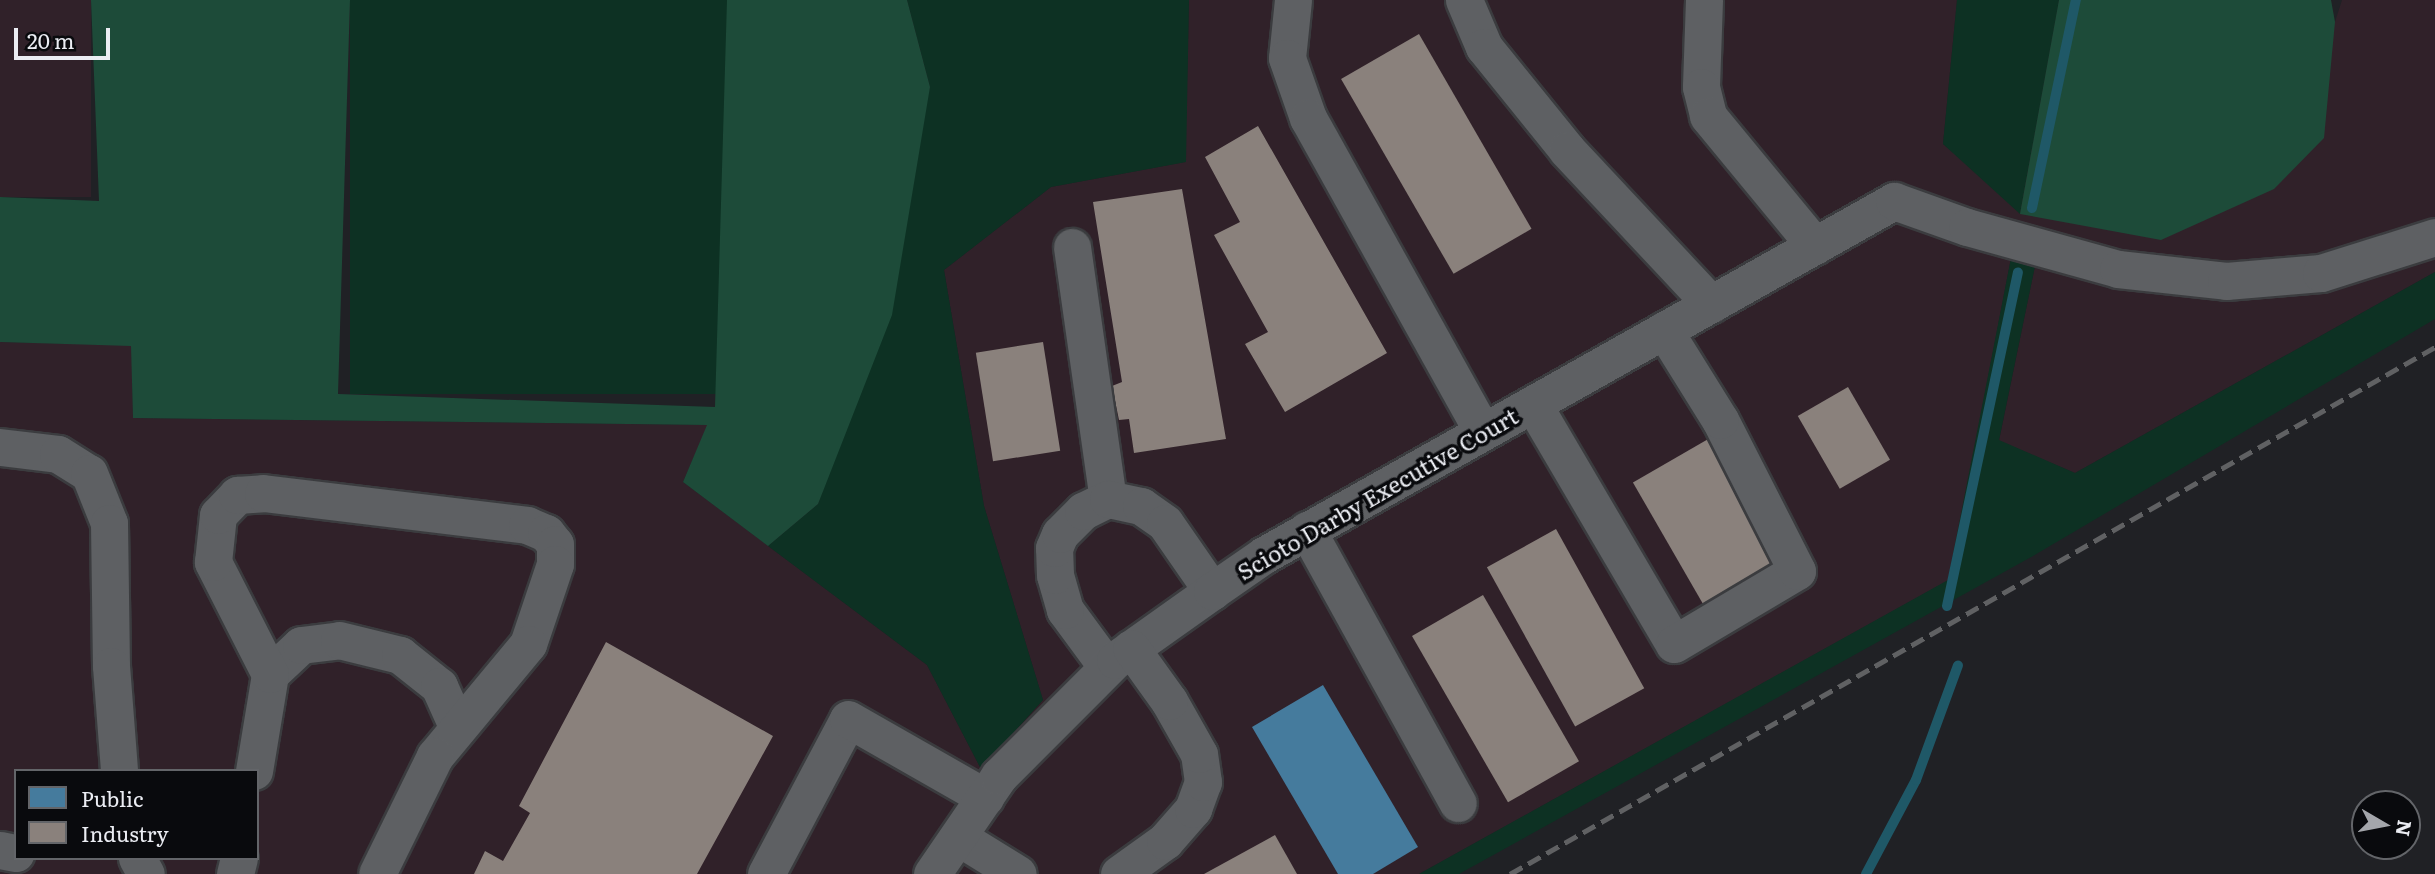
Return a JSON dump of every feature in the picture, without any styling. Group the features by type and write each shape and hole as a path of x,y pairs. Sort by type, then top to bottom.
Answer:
{"street":[{"path":"1293,0 1287,58 1308,118 1483,432"},
{"path":"1464,0 1484,47 1567,150 1711,304"},
{"path":"1704,0 1701,87 1708,116 1815,246"},
{"name":"Scioto Darby Executive Court","path":"932,874 999,776 1119,658 1212,591 1307,530 1894,201 1967,227 2118,269 2226,281 2320,273 2435,237"},
{"path":"1072,247 1108,499"},
{"path":"1533,404 1674,644 1797,571 1720,420 1664,330"},
{"path":"0,447 58,454 89,472 109,523 111,666 119,769"},
{"path":"254,769 270,674 213,562 218,515 237,495 264,493 527,525 546,533 555,544 555,564 528,644 457,726 435,756 377,874"},
{"path":"1119,874 1165,841 1193,809 1203,782 1199,754 1119,658 1065,610 1055,575 1055,548 1060,534 1083,511 1108,499 1141,506 1165,523 1212,591"},
{"path":"1307,530 1458,803"},
{"path":"270,674 301,645 339,640 400,655 439,685 457,726"},
{"path":"766,874 848,719 985,797"},
{"path":"958,837 1018,874"}],"shaded area":[{"path":"0,0 91,0 91,197 0,197"},
{"path":"1189,0 1957,0 1943,144 1977,172 2335,22 2342,0 2435,0 2435,272 2075,473 1999,441 2035,266 2011,258 1949,580 1419,874 0,874 0,342 132,345 133,418 708,425 683,482 927,665 981,769 1043,700 984,506 944,270 1051,187 1185,162"}],"green space":[{"path":"91,0 350,0 338,394 715,407 727,0 907,0 930,87 892,315 818,504 768,546 683,482 707,425 133,418 131,346 0,342 0,197 99,201"},
{"path":"350,0 727,0 727,394 350,394"},
{"path":"907,0 1189,0 1186,162 1051,187 944,270 984,506 1043,700 981,769 927,665 768,546 818,504 842,436 930,87"},
{"path":"1957,0 2059,0 2020,214 1943,144"},
{"path":"2059,0 2331,0 2335,22 2324,138 2274,189 2161,240 2020,214"},
{"path":"2011,258 2035,266 1999,440 2075,473 2435,272 2435,319 2033,556 1459,874 1419,874 1948,580"}],"building: Public":[{"path":"1323,685 1418,847 1373,874 1338,874 1252,727"}],"building: Industry":[{"path":"1419,34 1532,229 1454,274 1341,79"},
{"path":"1258,126 1387,353 1285,412 1245,344 1268,332 1214,235 1240,222 1205,157"},
{"path":"1182,189 1226,439 1134,453 1129,419 1119,420 1112,386 1122,382 1093,202"},
{"path":"1043,342 1060,451 993,461 976,353"},
{"path":"1848,387 1890,460 1840,489 1798,416"},
{"path":"1710,438 1783,564 1706,609 1633,482"},
{"path":"1556,529 1644,688 1575,726 1487,567"},
{"path":"1483,595 1579,761 1508,802 1412,636"},
{"path":"606,642 773,736 697,874 474,874 485,851 503,861 530,813 519,806"},
{"path":"1275,835 1297,874 1204,874"}],"waterway":[{"path":"2032,208 2076,0"},
{"path":"1947,606 2018,272"},
{"path":"1866,874 1916,780 1958,665"}],"railway":[{"path":"1510,874 2435,347"}]}
